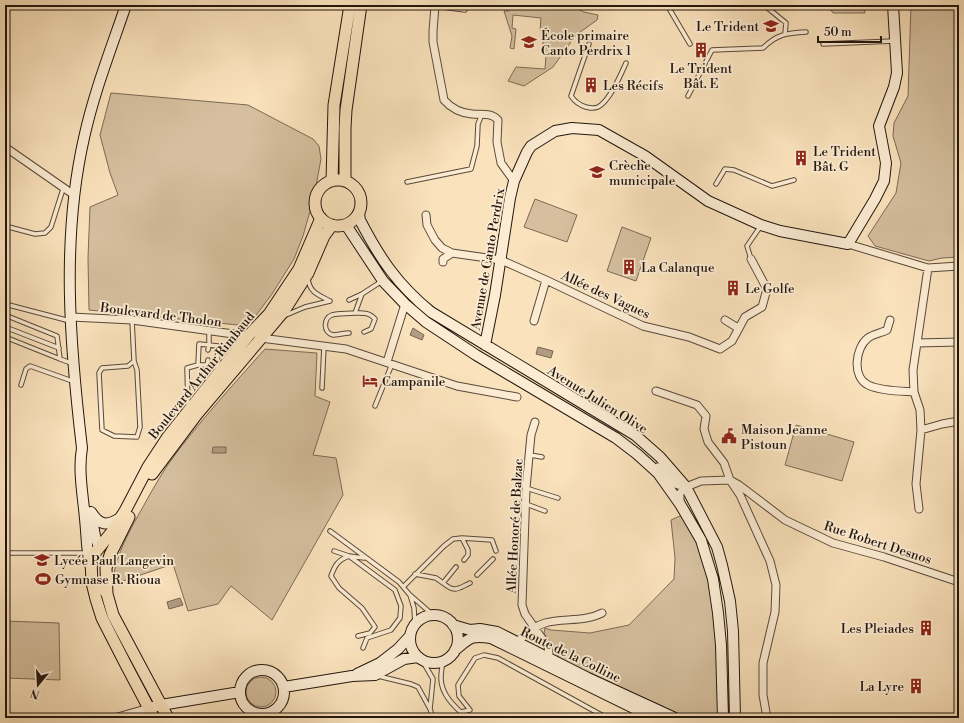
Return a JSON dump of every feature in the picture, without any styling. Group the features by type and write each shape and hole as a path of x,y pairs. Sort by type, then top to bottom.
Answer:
{"main road":[{"path":"126,5 91,111 84,138 74,195 71,230 71,319 82,448 85,457 95,536 99,547 96,559 98,572 101,584 107,594 113,615 168,718"},
{"path":"332,181 334,105 350,5"},
{"path":"345,181 346,110 361,5"},
{"path":"848,244 884,181 886,162 879,126 894,87 897,73 893,5"},
{"name":"Avenue de Canto Perdrix","path":"485,345 514,181 531,146 555,131 572,128 599,130 645,156 708,200 761,225 780,231 848,244"},
{"path":"332,181 345,181 356,189 361,201 359,214 354,221 346,225 332,225 321,218 316,208 316,197 322,187 332,181"},
{"name":"Avenue Julien Olive","path":"359,214 360,220 383,262 400,284 414,298 431,312 635,435 660,457 686,487 717,547 726,582 730,601 733,631 735,718"},
{"name":"Boulevard Arthur Rimbaud","path":"91,568 94,554 111,533 148,467 167,438 248,336 269,314 299,269 321,218"},
{"name":"Boulevard Arthur Rimbaud","path":"107,594 106,568 116,543 155,469 197,414 284,311 308,273 324,236 332,225"},
{"name":"Avenue Julien Olive","path":"346,225 383,281 405,304 426,322 621,442 658,473 680,504 701,540 713,579 721,645 723,718"},
{"name":"Avenue Julien Olive","path":"426,322 443,328 476,345 485,345"},
{"path":"82,448 80,461 87,553 96,599 102,618 152,713 162,705 240,692"},
{"path":"91,511 96,520 101,522 112,524 120,518"},
{"path":"86,534 99,547 106,549 116,543"},
{"path":"284,687 352,676 375,675 404,660 420,659 436,663 443,661 455,650 458,637 453,625 447,619 433,615 426,616 415,624 410,636 398,649 380,663 352,676"},
{"name":"Route de la Colline","path":"453,625 470,630 480,629 497,632 548,658 675,718"},
{"path":"410,636 410,644 413,651 420,659"},
{"name":"Route de la Colline","path":"455,650 471,638 477,636 491,638 654,718"},
{"path":"261,670 274,674 284,687 281,703 276,709 266,716 247,709 243,703 240,692 242,682 248,675 261,670"}],"street":[{"path":"432,6 433,42 444,100 450,106 461,112 473,114 482,113 495,116 498,120 497,142 501,163 514,181"},
{"path":"5,147 63,189 74,195"},
{"name":"Allée des Vagues","path":"426,214 427,225 435,240 442,248 452,253 501,260 643,326 689,337 720,349 732,341 745,317 762,308 767,289 751,259"},
{"path":"848,244 928,268 959,266"},
{"path":"443,262 443,259 452,253"},
{"path":"919,509 916,484 921,430 920,410 914,392 913,370 928,268"},
{"name":"Allée des Vagues","path":"534,321 546,280"},
{"path":"389,363 405,304"},
{"name":"Boulevard de Tholon","path":"71,319 132,320 210,332 248,336"},
{"path":"725,320 738,328"},
{"path":"890,320 888,330 868,338 860,350 858,368 859,376 863,382 873,386 892,390 914,392"},
{"path":"261,338 346,349 457,386 517,397"},
{"path":"917,343 959,342"},
{"path":"656,391 697,405 706,416 704,429 708,442 724,463 730,480 740,495 770,561 776,584 775,612 763,663 763,695 767,718"},
{"path":"921,430 959,421"},
{"name":"Allée Honoré de Balzac","path":"535,422 531,435 526,488 522,605 525,614 548,648 548,658"},
{"name":"Avenue Julien Olive","path":"621,442 653,462 675,484 686,487"},
{"path":"680,504 680,493 686,487 701,481 730,480"},
{"name":"Rue Robert Desnos","path":"730,480 785,520 833,543 884,557 959,582"},
{"path":"516,642 543,623 596,616 602,613"},
{"path":"533,659 548,658"},
{"path":"114,718 152,713"}],"lane":[{"path":"667,5 690,44"},
{"path":"764,5 786,23 785,34"},
{"path":"432,6 465,10"},
{"path":"688,96 712,50 763,48 772,40 785,34 806,32"},
{"path":"823,44 896,40"},
{"path":"589,44 571,96 582,105 593,108 600,106 615,88 626,63"},
{"path":"406,182 471,169 476,146 478,124 482,113"},
{"path":"716,184 725,169 734,170 772,186 794,180"},
{"path":"5,226 35,234 45,232 50,227 63,189"},
{"path":"751,259 747,246 761,225"},
{"path":"278,319 304,307 330,301 316,294 309,286 308,273"},
{"path":"349,300 383,281"},
{"path":"355,313 362,294"},
{"path":"5,304 71,319"},
{"path":"349,333 332,335 326,328 325,323 327,318 331,315 366,313 375,319 371,329 364,332"},
{"path":"5,315 57,336 60,359"},
{"path":"132,320 134,360 137,370 140,426 137,437 114,436 102,430 99,373 102,368 128,366 134,360"},
{"path":"5,326 59,348"},
{"path":"208,350 210,332"},
{"path":"5,337 74,365"},
{"path":"188,411 188,368 198,365 217,366 218,346 199,344 198,365"},
{"path":"322,388 324,346"},
{"path":"207,365 208,360"},
{"path":"375,406 389,363"},
{"path":"21,384 26,369 30,366 76,382"},
{"path":"530,455 542,457"},
{"path":"526,488 558,498"},
{"path":"525,504 545,512"},
{"path":"330,531 404,586 409,594 414,608 415,624"},
{"path":"404,586 422,567 453,539 462,538 492,540 496,552"},
{"path":"462,538 468,550 468,555 464,560"},
{"path":"334,551 349,556 366,558"},
{"path":"5,552 87,553"},
{"path":"349,556 340,559 334,566 331,576 339,588 362,608 375,627 370,633 358,636"},
{"path":"349,556 395,590 401,606 400,618 391,630 367,638 363,648"},
{"path":"477,575 493,559"},
{"path":"443,583 456,567"},
{"path":"416,574 436,578 450,589 456,590 470,582"},
{"path":"409,594 433,615"},
{"path":"461,712 470,710 459,696 458,685 475,658 484,655 498,658 607,718"},
{"path":"420,659 433,679 430,709"},
{"path":"443,661 441,678 443,689 453,705 467,718"},
{"path":"375,675 418,687 430,709 433,718"}],"shaded area":[{"path":"509,5 547,8 523,5 570,5 584,12 598,15 597,20 576,35 553,67 524,86 508,81 516,67 545,69 546,55 542,54 544,32 540,31 541,18 513,15 512,28 516,29 514,49 510,48 512,36 504,11 509,11"},
{"path":"827,5 864,5 865,13 833,13"},
{"path":"911,5 959,5 959,257 942,258 929,261 875,246 868,236 896,193 901,163 893,136 894,123 908,96"},
{"path":"111,93 248,105 313,139 319,146 321,159 314,197 303,236 294,259 272,294 248,326 89,310 88,258 90,207 118,195 110,173 100,135"},
{"path":"535,199 577,215 567,242 524,227"},
{"path":"622,227 651,238 636,281 607,271"},
{"path":"413,328 424,335 422,340 410,335"},
{"path":"538,347 553,351 551,358 536,354"},
{"path":"265,349 317,353 315,396 330,402 313,455 336,458 343,495 272,620 231,586 218,604 188,611 173,564 114,584 117,560 124,543 164,470 203,419"},
{"path":"796,425 854,442 842,481 785,465"},
{"path":"213,447 226,447 226,453 212,453"},
{"path":"682,515 698,541 710,580 718,645 718,718 687,718 560,659 544,633 545,628 551,630 590,633 629,625 674,579 675,558 671,520"},
{"path":"180,598 183,605 169,609 167,602"},
{"path":"5,621 59,623 60,680 5,678"},
{"path":"261,677 272,681 276,692 272,703 261,707 250,703 246,692 250,681"}],"place":[{"name":"Le Trident","path":"771,26"},
{"name":"École primaire Canto Perdrix 1","path":"529,42"},
{"name":"Le Trident Bât. E","path":"701,50"},
{"name":"Les Récifs","path":"591,85"},
{"name":"Le Trident Bât. G","path":"801,158"},
{"name":"Crèche municipale","path":"597,172"},
{"name":"La Calanque","path":"629,267"},
{"name":"Le Golfe","path":"733,288"},
{"name":"Campanile","path":"370,381"},
{"name":"Maison Jeanne Pistoun","path":"729,436"},
{"name":"Lycée Paul Langevin","path":"42,560"},
{"name":"Gymnase R. Rioua","path":"43,579"},
{"name":"Les Pleiades","path":"926,628"},
{"name":"La Lyre","path":"916,686"}]}
